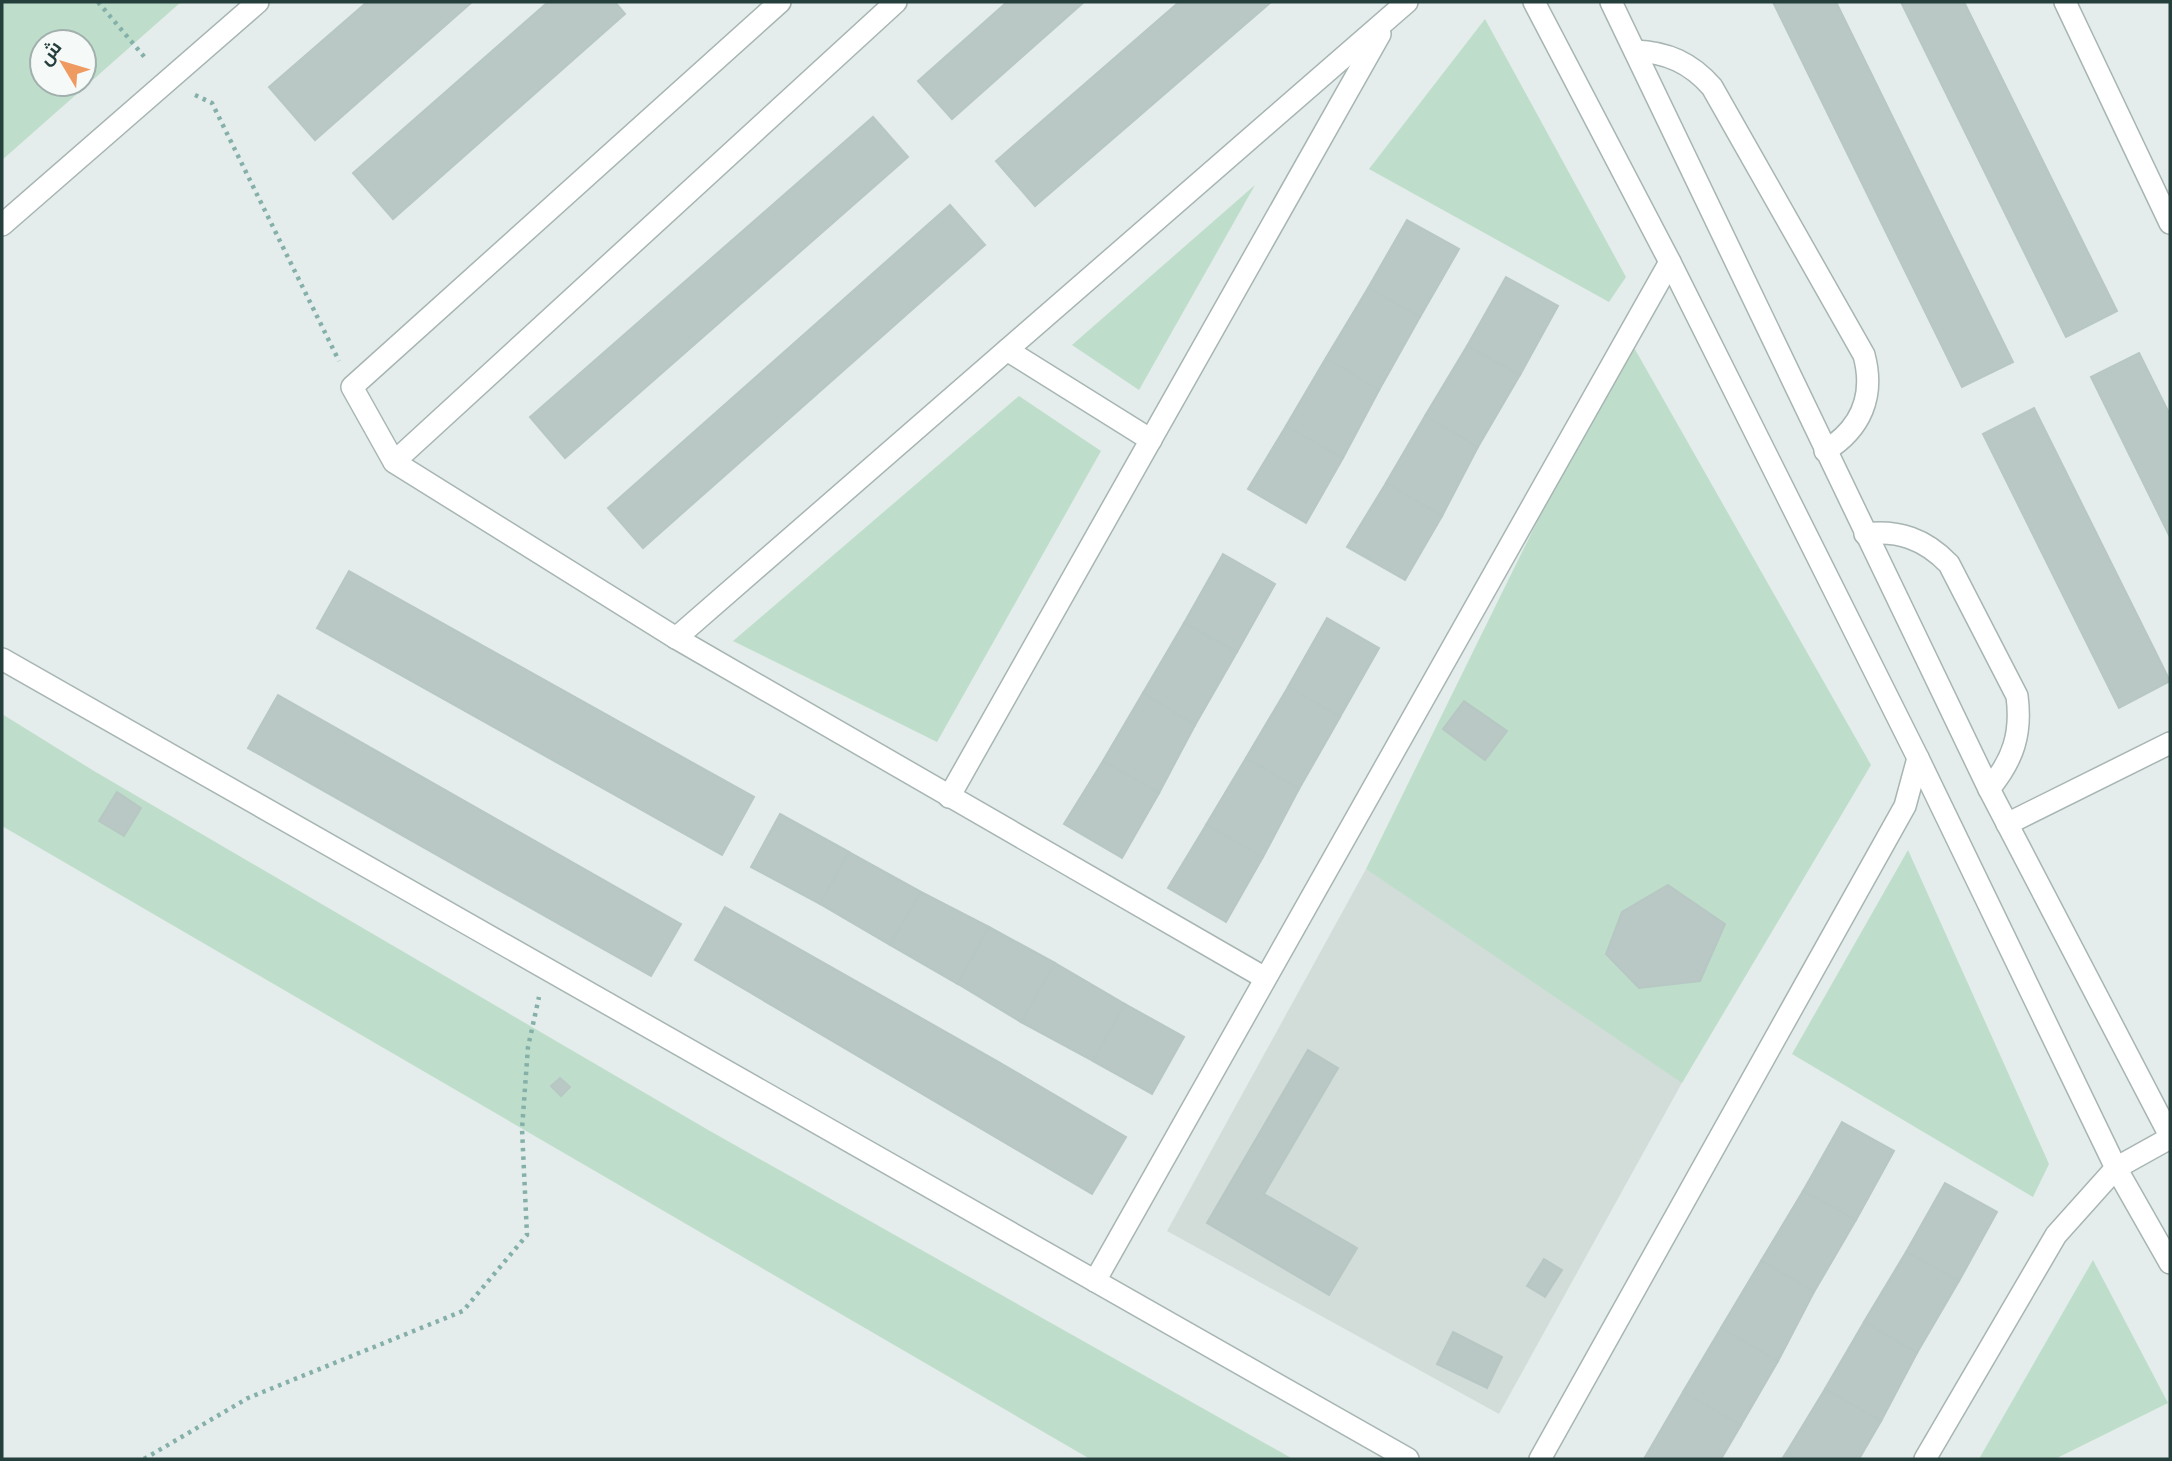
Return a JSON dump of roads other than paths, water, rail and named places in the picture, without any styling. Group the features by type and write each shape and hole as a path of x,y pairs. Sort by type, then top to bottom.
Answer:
{"street":[{"path":"2,225 258,2"},
{"path":"780,2 352,387 394,462 676,639 1265,978"},
{"path":"394,462 896,2"},
{"path":"676,639 1407,2"},
{"path":"1534,2 1670,262 1917,758 2116,1168 2170,1263"},
{"path":"1611,2 1989,789 2170,1137 2116,1168 2056,1235 1925,1459"},
{"path":"2065,2 2170,223"},
{"path":"949,797 1388,19"},
{"path":"1635,51 1652,51 1678,60 1700,74 1723,101 1864,355 1868,370 1866,403 1851,431 1825,451"},
{"path":"1095,1281 1670,262"},
{"path":"1007,350 1151,440"},
{"path":"1865,534 1896,533 1926,543 1938,552 1949,564 2017,696 2020,716 2018,737 2012,756 1989,789"},
{"path":"2,659 1408,1459"},
{"path":"2007,824 2170,743"},
{"path":"1540,1459 1905,806 1917,758"}]}
